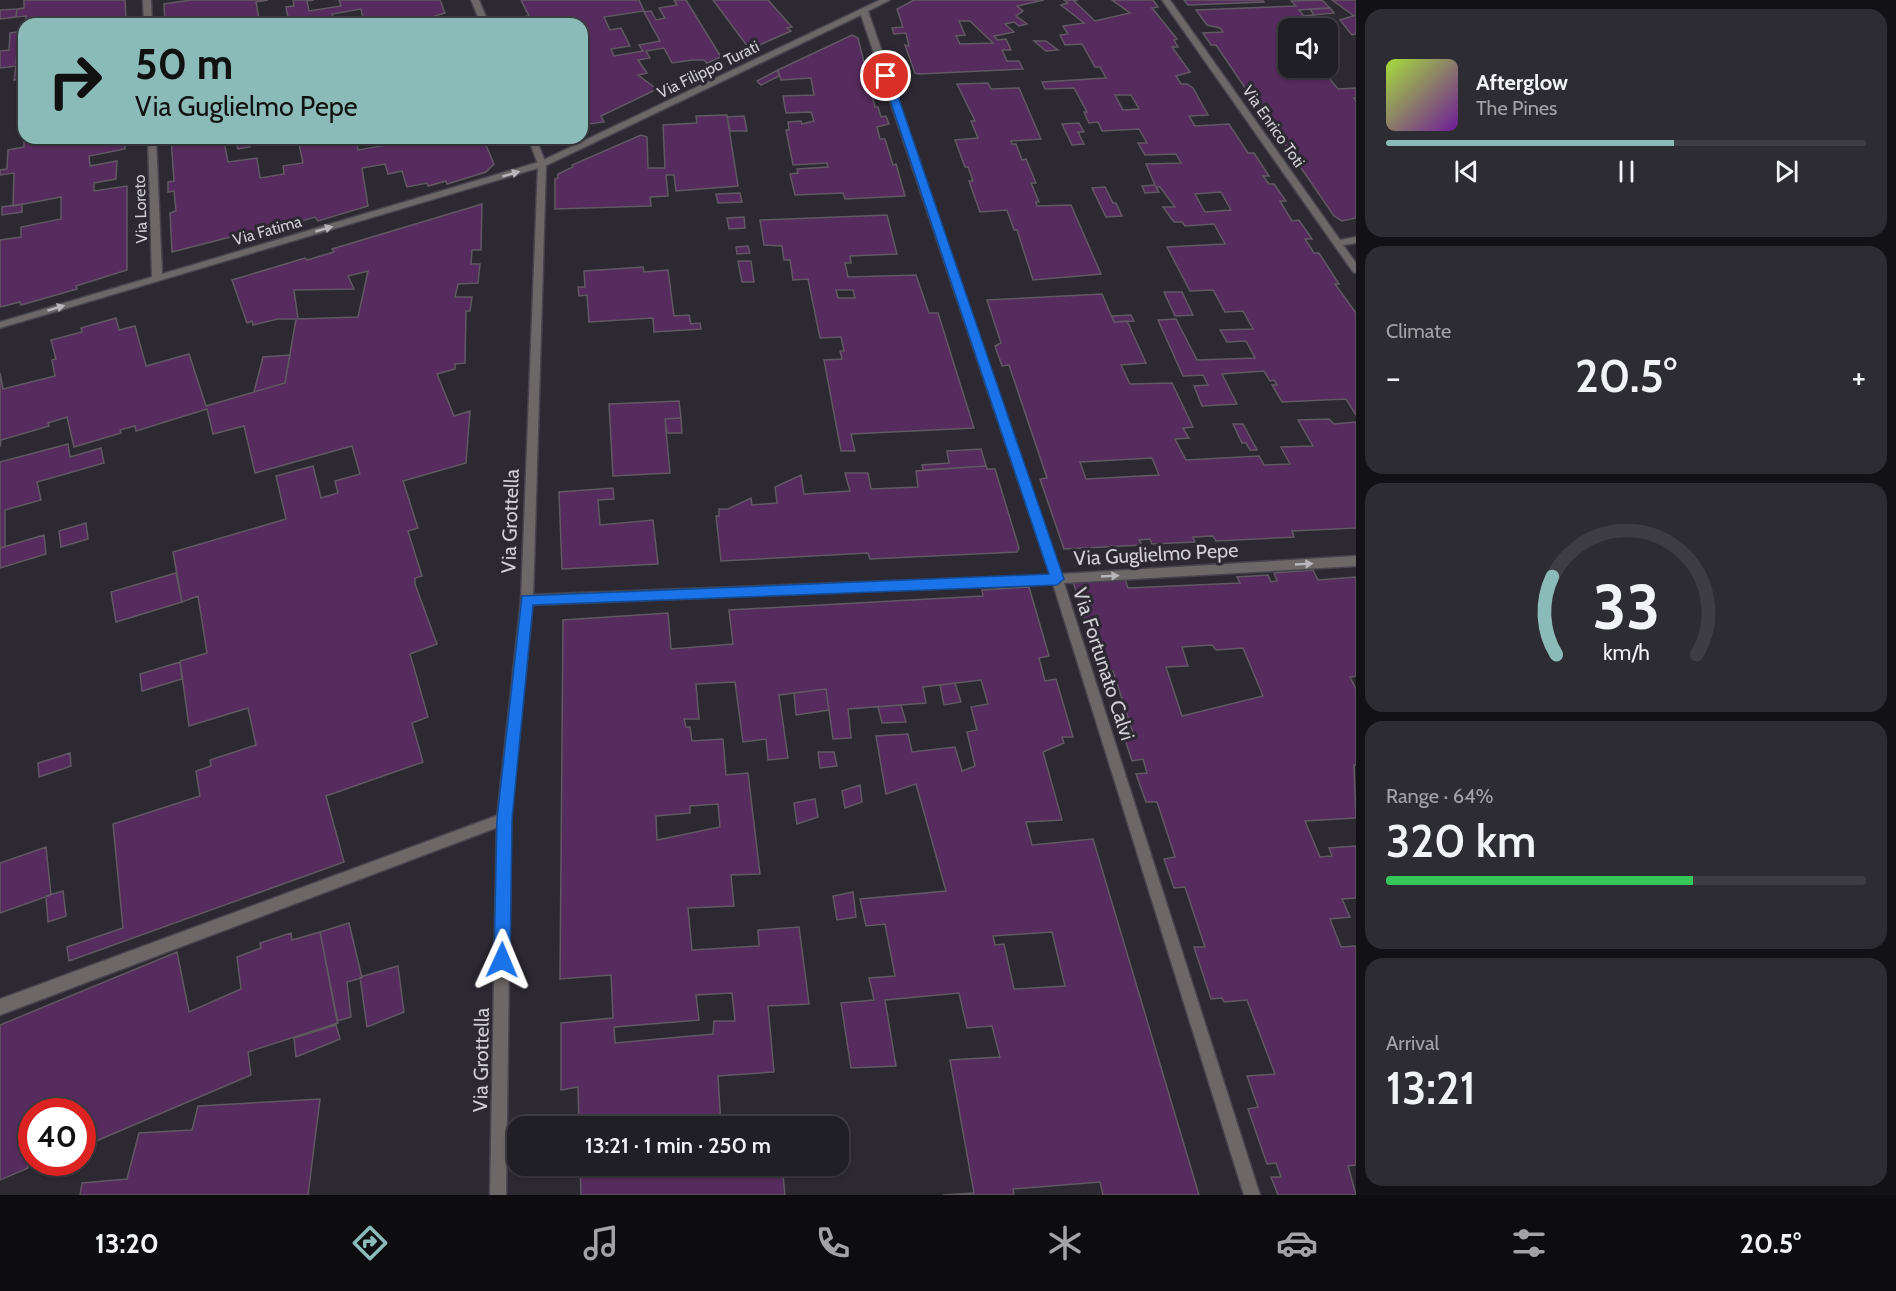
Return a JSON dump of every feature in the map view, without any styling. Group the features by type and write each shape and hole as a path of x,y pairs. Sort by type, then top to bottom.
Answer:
{"street":[{"path":"147,0 148,18"},
{"path":"475,0 482,18"},
{"name":"Via Enrico Toti","path":"1166,0 1356,270"},
{"name":"Via Filippo Turati","path":"588,142 864,11 880,1"},
{"name":"Via Fortunato Calvi","path":"864,11 1057,579 1252,1195"},
{"name":"Via Loreto","path":"152,144 157,278"},
{"name":"Via Grottella","path":"498,1195 504,819 527,600 542,164 534,144"},
{"name":"Via Filippo Turati","path":"542,164 584,144"},
{"name":"Via Fatima","path":"0,325 542,164"},
{"path":"1338,243 1356,240"},
{"name":"Via Guglielmo Pepe","path":"527,600 1057,579 1356,561"},
{"path":"0,1007 504,819"}],"building":[{"path":"24,0 125,0 126,17 16,17 17,9 24,8"},
{"path":"191,0 268,0 256,2 259,18 165,18 164,4"},
{"path":"293,0 314,0 307,1 309,11 341,6 339,0 440,0 445,13 435,16 436,18 363,18 361,9 332,14 333,18 288,18 286,7 294,6"},
{"path":"521,0 639,0 644,11 604,17 610,30 621,28 630,46 611,49 614,56 643,51 639,45 660,41 644,12 651,11 656,20 665,18 659,8 677,5 674,0 686,0 721,57 707,63 704,60 692,60 672,63 664,48 646,51 650,58 638,60 647,73 638,75 657,89 601,116 604,122 588,124 588,18 515,18 529,16"},
{"path":"713,0 768,0 792,27 787,28 791,31 755,47 748,47"},
{"path":"914,0 1044,0 1017,6 1023,11 1016,16 1027,24 1019,26 1014,22 1005,24 1014,32 994,36 998,40 1006,39 1011,50 1002,50 1007,61 1019,61 1023,69 915,73 905,45 909,46 906,33 894,34 892,28 903,27 897,9","holes":["959,21 970,21 993,43 960,44 956,36 965,35"]},
{"path":"1064,0 1078,0 1074,1 1095,21 1130,13 1112,0 1153,0 1158,7 1152,8 1177,39 1174,40 1178,47 1172,47 1190,72 1176,76 1181,84 1187,84 1193,88 1208,115 1189,116 1195,126 1229,124 1248,153 1254,153 1269,176 1263,176 1269,184 1274,184 1286,201 1280,201 1292,221 1299,220 1312,239 1305,239 1314,253 1319,253 1339,284 1335,284 1356,313 1356,415 1346,399 1282,402 1272,385 1277,385 1274,380 1270,381 1264,371 1222,374 1237,404 1202,406 1194,386 1208,385 1203,375 1183,376 1158,320 1176,319 1197,360 1255,358 1246,341 1227,342 1220,330 1253,329 1243,311 1225,312 1213,290 1190,291 1167,247 1225,244 1214,224 1185,226 1182,222 1174,222 1163,207 1175,207 1160,187 1156,187 1159,192 1145,193 1142,186 1155,185 1146,164 1181,163 1176,154 1145,155 1138,143 1147,143 1139,129 1102,131 1098,122 1089,123 1084,112 1087,112 1074,88 1045,89 1042,82 1106,78 1100,67 1095,67 1082,44 1065,45 1060,35 1068,34 1063,26 1084,23 1061,5 1068,3","holes":["1115,95 1131,95 1139,109 1123,110","1221,192 1231,210 1205,212 1195,194"]},
{"path":"1184,0 1262,0 1264,2 1188,5"},
{"path":"1322,0 1330,8 1299,10 1304,16 1312,15 1315,18 1278,18 1278,78 1329,78 1338,89 1356,88 1356,98 1354,98 1356,101 1356,218 1342,221 1334,216 1282,140 1277,140 1263,120 1267,120 1216,45 1211,45 1203,33 1223,32 1220,28 1207,25 1196,10 1296,6 1291,1"},
{"path":"1332,0 1356,0 1356,15 1354,16"},
{"path":"1330,8 1334,13 1314,15 1310,9"},
{"path":"17,9 16,17 0,19 0,10"},
{"path":"1356,15 1356,34 1352,35 1340,20"},
{"path":"18,32 16,63 18,63 18,79 14,80 16,66 0,68 0,51 9,50 10,33"},
{"path":"852,35 858,38 875,107 878,107 881,117 886,116 889,124 877,127 880,139 885,139 893,165 896,164 905,196 845,199 843,193 795,195 790,174 798,173 797,169 828,167 827,163 793,165 786,130 789,130 788,122 801,121 802,124 814,121 811,112 786,113 783,96 814,95 811,78 781,80 778,70"},
{"path":"1034,41 1046,41 1058,50 1046,51"},
{"path":"778,70 779,76 761,85 757,81"},
{"path":"988,83 991,89 1019,88 1041,139 1011,141 1012,144 1016,144 1022,160 1026,159 1036,183 1031,183 1039,202 1036,202 1037,206 1071,205 1101,274 1033,280 1017,230 1014,230 1007,210 980,212 969,181 973,181 955,140 978,138 971,121 975,121 957,84"},
{"path":"727,115 738,186 676,191 674,175 666,175 668,196 650,197 651,206 555,209 555,179 558,178 558,174 573,167 572,165 641,135 647,137 648,168 665,168 663,125 697,123 696,116"},
{"path":"744,116 747,131 730,131 727,117"},
{"path":"1079,123 1084,132 1078,132 1084,144 1072,145 1062,124"},
{"path":"24,144 125,144 125,149 89,156 90,166 117,161 116,179 94,183 94,191 127,186 127,270 76,286 77,289 21,305 20,302 0,307 0,240 21,237 21,227 61,219 61,197 13,206 14,173 0,175 0,170 7,169 8,150 24,147"},
{"path":"171,144 225,144 228,162 257,158 260,178 284,174 283,166 303,163 299,144 357,144 358,150 393,144 486,144 494,164 486,172 447,184 446,181 428,186 427,183 407,187 402,171 388,174 385,164 362,168 368,206 318,221 315,217 247,237 246,233 172,252 170,213 176,211 174,191 168,192 168,182 174,181"},
{"path":"236,144 249,144 250,147 238,149"},
{"path":"1105,187 1122,216 1106,217 1092,188"},
{"path":"740,193 742,202 718,203 716,194"},
{"path":"22,204 22,212 2,215 2,207"},
{"path":"482,204 481,250 472,250 471,264 480,264 478,283 458,284 455,297 472,297 470,311 466,311 465,363 455,364 455,369 437,374 454,416 470,411 466,463 403,481 418,528 408,531 422,576 415,578 415,584 437,644 410,654 428,717 412,723 423,762 326,796 344,862 69,961 67,947 123,928 113,824 200,796 196,771 211,766 210,760 256,745 248,708 189,726 180,661 207,653 198,596 182,602 173,552 286,519 276,476 313,466 321,498 338,493 335,481 360,474 352,446 255,473 244,426 213,434 207,409 136,431 135,426 120,430 121,433 74,447 67,417 48,423 49,426 1,440 0,447 0,373 3,389 55,376 52,360 56,359 51,340 82,332 81,328 116,318 119,330 135,326 146,366 189,354 206,406 285,383 296,319 278,319 253,325 252,321 247,323 232,280 305,258 307,260 334,252 332,249","holes":["368,271 358,317 298,319 294,290 354,289 348,276"]},
{"path":"887,215 897,254 850,256 851,263 845,263 848,277 916,275 929,313 938,313 974,428 851,434 855,451 841,451 824,360 842,359 840,351 844,351 841,337 820,338 808,279 793,280 790,260 784,260 782,246 764,245 760,220","holes":["836,290 853,290 855,298 838,298"]},
{"path":"744,217 745,228 729,229 727,218"},
{"path":"748,246 750,253 737,254 736,247"},
{"path":"738,261 751,261 754,282 742,282"},
{"path":"643,267 644,272 668,270 674,316 689,315 691,324 700,323 701,329 654,332 653,318 589,322 587,295 579,296 578,287 585,287 584,271"},
{"path":"1164,292 1182,292 1193,315 1175,316"},
{"path":"1102,294 1114,322 1127,321 1146,363 1121,365 1130,384 1172,383 1193,427 1183,428 1189,438 1175,439 1186,460 1259,456 1264,465 1290,464 1281,447 1313,446 1298,420 1329,419 1334,424 1356,422 1356,528 1292,531 1294,537 1216,541 1213,536 1193,537 1195,542 1152,544 1150,539 1139,540 1142,545 1064,549 1040,479 1047,478 1009,365 1002,366 995,346 1001,343 987,300","holes":["1152,458 1159,475 1086,479 1080,462"]},
{"path":"1131,315 1134,321 1114,322 1112,316"},
{"path":"290,355 285,383 254,392 263,357"},
{"path":"679,401 681,418 665,419 670,473 613,476 609,404"},
{"path":"681,418 682,433 667,433 665,419"},
{"path":"1233,424 1243,424 1257,450 1250,450 1246,443 1242,443"},
{"path":"68,444 70,457 101,448 104,463 37,482 41,500 5,510 5,547 0,548 0,462"},
{"path":"981,449 986,466 923,470 922,465 949,463 947,451"},
{"path":"986,466 987,469 995,469 1019,548 1017,552 870,559 868,553 721,561 716,516 719,516 719,509 728,509 751,498 752,505 777,503 775,487 801,475 804,494 850,491 845,473 868,473 871,489 918,487 916,471"},
{"path":"613,488 614,499 598,500 600,525 653,520 658,564 562,569 559,492"},
{"path":"86,523 88,539 61,547 59,531"},
{"path":"44,535 46,554 0,568 0,548"},
{"path":"1313,570 1318,580 1356,577 1356,676 1350,677 1356,689 1356,765 1354,765 1356,818 1305,821 1320,857 1332,856 1329,848 1356,846 1356,898 1342,899 1350,917 1330,919 1341,947 1356,946 1356,1165 1348,1166 1356,1195 1278,1195 1271,1177 1281,1177 1276,1163 1267,1164 1248,1109 1258,1107 1247,1076 1275,1074 1247,1000 1224,1002 1222,998 1211,999 1194,947 1205,947 1185,887 1174,888 1164,859 1175,857 1157,802 1146,802 1136,774 1147,773 1143,759 1132,761 1123,733 1133,733 1113,671 1103,673 1073,582 1125,579 1128,588 1240,583 1237,577 1268,575 1271,582 1277,581 1274,573","holes":["1212,645 1216,650 1243,648 1263,696 1182,716 1166,667 1188,666 1182,647"]},
{"path":"176,573 182,602 116,622 111,592"},
{"path":"1029,587 1049,656 1039,658 1045,681 1056,679 1073,737 1062,737 1064,743 1043,752 1062,820 1026,822 1032,845 1093,839 1199,1195 1103,1195 1100,1182 1013,1189 1014,1195 943,1195 974,1193 950,1060 1000,1057 992,1026 967,1028 959,993 885,1000 896,1066 851,1068 841,1003 874,1000 869,978 895,976 885,924 866,926 860,899 946,891 916,784 886,794 876,736 908,734 912,752 955,747 962,771 975,766 967,732 977,730 971,707 988,704 981,680 923,687 926,703 848,709 851,738 833,739 826,689 779,695 788,758 768,760 766,739 743,742 735,682 696,684 699,719 684,719 686,727 690,727 692,741 723,739 726,775 748,773 760,874 731,875 734,906 688,908 692,950 759,946 758,930 799,927 809,1004 768,1006 774,1072 718,1076 720,1116 579,1116 578,1087 561,1090 561,1023 613,1018 611,975 560,979 563,620 668,613 671,649 733,644 729,610 983,596 982,590","holes":["718,804 720,827 657,840 656,816 690,813 690,806","1052,932 1065,986 1014,989 1004,944 995,945 993,936","732,993 735,1021 714,1021 713,1034 615,1043 614,1027 699,1020 696,995"]},
{"path":"180,662 182,679 142,691 140,674"},
{"path":"955,683 961,702 944,705 940,685"},
{"path":"826,689 829,710 796,715 794,693"},
{"path":"901,705 906,722 882,723 878,707"},
{"path":"818,752 834,752 837,766 820,768"},
{"path":"70,753 71,766 39,777 38,763"},
{"path":"860,785 862,802 845,808 842,791"},
{"path":"815,799 818,817 797,824 794,803"},
{"path":"46,847 51,895 0,913 0,863"},
{"path":"63,891 66,916 48,922 46,896"},
{"path":"853,892 856,917 837,920 833,896"},
{"path":"349,923 362,978 347,982 351,1017 337,1021 320,932"},
{"path":"320,932 338,1023 248,1052 251,1075 96,1141 96,1098 18,1098 18,1172 0,1180 0,1025 177,952 189,1012 241,989 237,957 261,948 260,943 291,933 292,940"},
{"path":"398,966 404,1012 367,1027 360,977"},
{"path":"336,1025 340,1039 296,1057 294,1038"},
{"path":"320,1099 308,1195 80,1195 82,1183 127,1179 139,1133 192,1130 198,1106"},
{"path":"580,1176 783,1176 785,1195 581,1195"}],"route":[{"path":"502,960 504,819 527,600 1057,579 886,76"}]}
